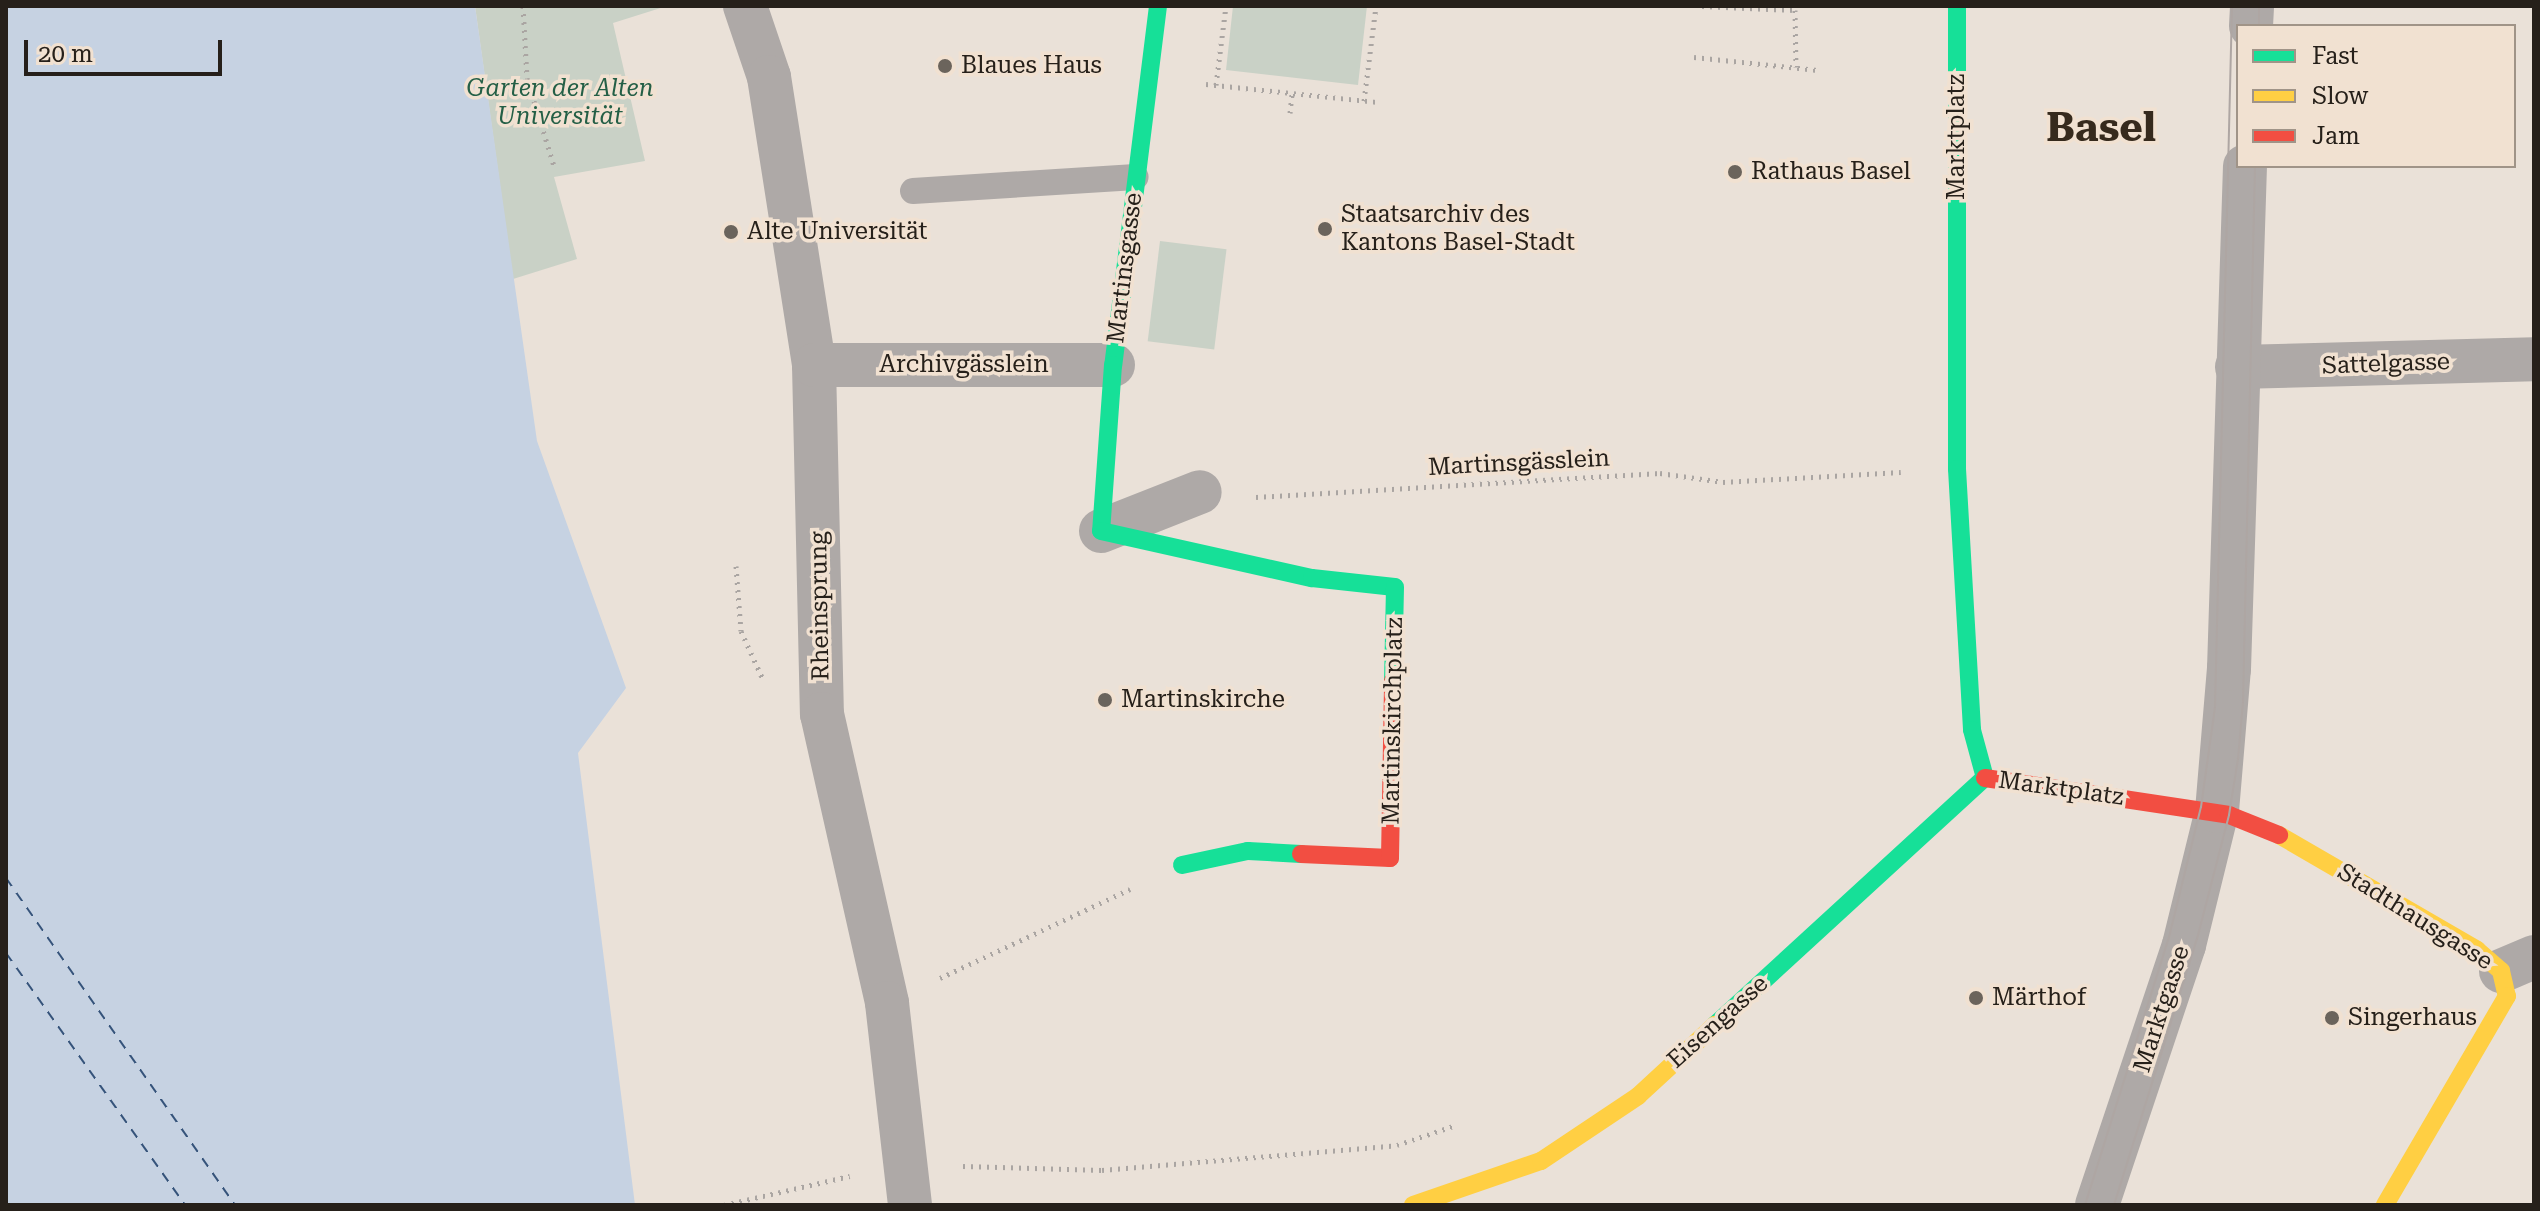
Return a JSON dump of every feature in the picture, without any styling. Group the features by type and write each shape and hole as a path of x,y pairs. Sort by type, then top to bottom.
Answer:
{"street":[{"name":"Rheinsprung","path":"745,6 769,77 814,365 822,714 887,1003 906,1185"},
{"name":"Martinsgasse","path":"1101,531 1113,365 1158,6"},
{"name":"Marktplatz","path":"1957,6 1957,469 1972,730 1985,778 2217,811"},
{"path":"2217,811 2229,669 2245,168"},
{"name":"Sattelgasse","path":"2237,367 2534,359"},
{"name":"Archivgässlein","path":"814,365 1113,365"},
{"path":"1101,531 1200,492"},
{"name":"Martinskirchplatz","path":"1101,531 1312,578 1395,587 1390,858 1248,851 1182,865"},
{"name":"Eisengasse","path":"1413,1205 1541,1161 1638,1096 1985,778"},
{"name":"Stadthausgasse","path":"2217,811 2279,835 2477,950 2518,964 2507,996 2385,1205"},
{"name":"Marktgasse","path":"2097,1205 2184,945 2217,811"}],"lane":[{"path":"913,191 1136,177"}],"path":[{"path":"523,6 527,78 554,166"},
{"path":"1216,85 1226,6"},
{"path":"1364,101 1376,6"},
{"path":"1702,6 1795,10 1796,67"},
{"path":"1694,57 1817,70"},
{"path":"1148,81 1376,102"},
{"path":"1290,113 1292,93"},
{"name":"Martinsgässlein","path":"1200,492 1283,499 1660,473 1723,482 1841,476"},
{"path":"736,566 741,631 767,689"},
{"path":"937,979 1182,865"},
{"path":"724,1205 906,1185 1397,1145 1468,1121"}],"green space":[{"name":"Garten der Alten Universität","path":"475,6 667,6 613,23 645,161 554,177 577,259 513,279"},
{"path":"1233,6 1367,6 1358,85 1226,70"},
{"path":"1160,241 1227,249 1214,349 1148,341"}],"water":[{"path":"6,6 475,6 537,441 626,688 578,753 635,1205 6,1205"}],"ferry route":[{"path":"6,878 235,1205"},
{"path":"6,953 185,1205"}],"tram line":[{"path":"2085,1205 2170,933 2201,807 2215,707 2232,6"},
{"path":"2259,6 2259,24"},
{"path":"2114,1205 2197,939 2229,815 2238,759 2243,702 2255,168"}],"traffic: fast":[{"path":"1158,6 1113,365 1101,531 1312,578 1395,587 1393,680"},
{"path":"1957,6 1957,469 1972,730 1985,778"},
{"path":"1715,1025 1985,778"},
{"path":"1182,865 1248,851 1301,854"}],"traffic: slow":[{"path":"2279,835 2477,950 2501,971 2507,996 2385,1205"},
{"path":"1413,1205 1541,1161 1638,1096 1715,1025"}],"traffic: jam":[{"path":"1301,854 1390,858 1393,680"},
{"path":"1985,778 2229,815 2279,835"}],"place":[{"name":"Blaues Haus","path":"945,66"},
{"name":"Rathaus Basel","path":"1735,172"},
{"name":"Staatsarchiv des Kantons Basel-Stadt","path":"1325,229"},
{"name":"Alte Universität","path":"731,232"},
{"name":"Martinskirche","path":"1105,700"},
{"name":"Märthof","path":"1976,998"},
{"name":"Singerhaus","path":"2332,1018"}],"district":[{"name":"Basel","path":"2101,128"}]}
